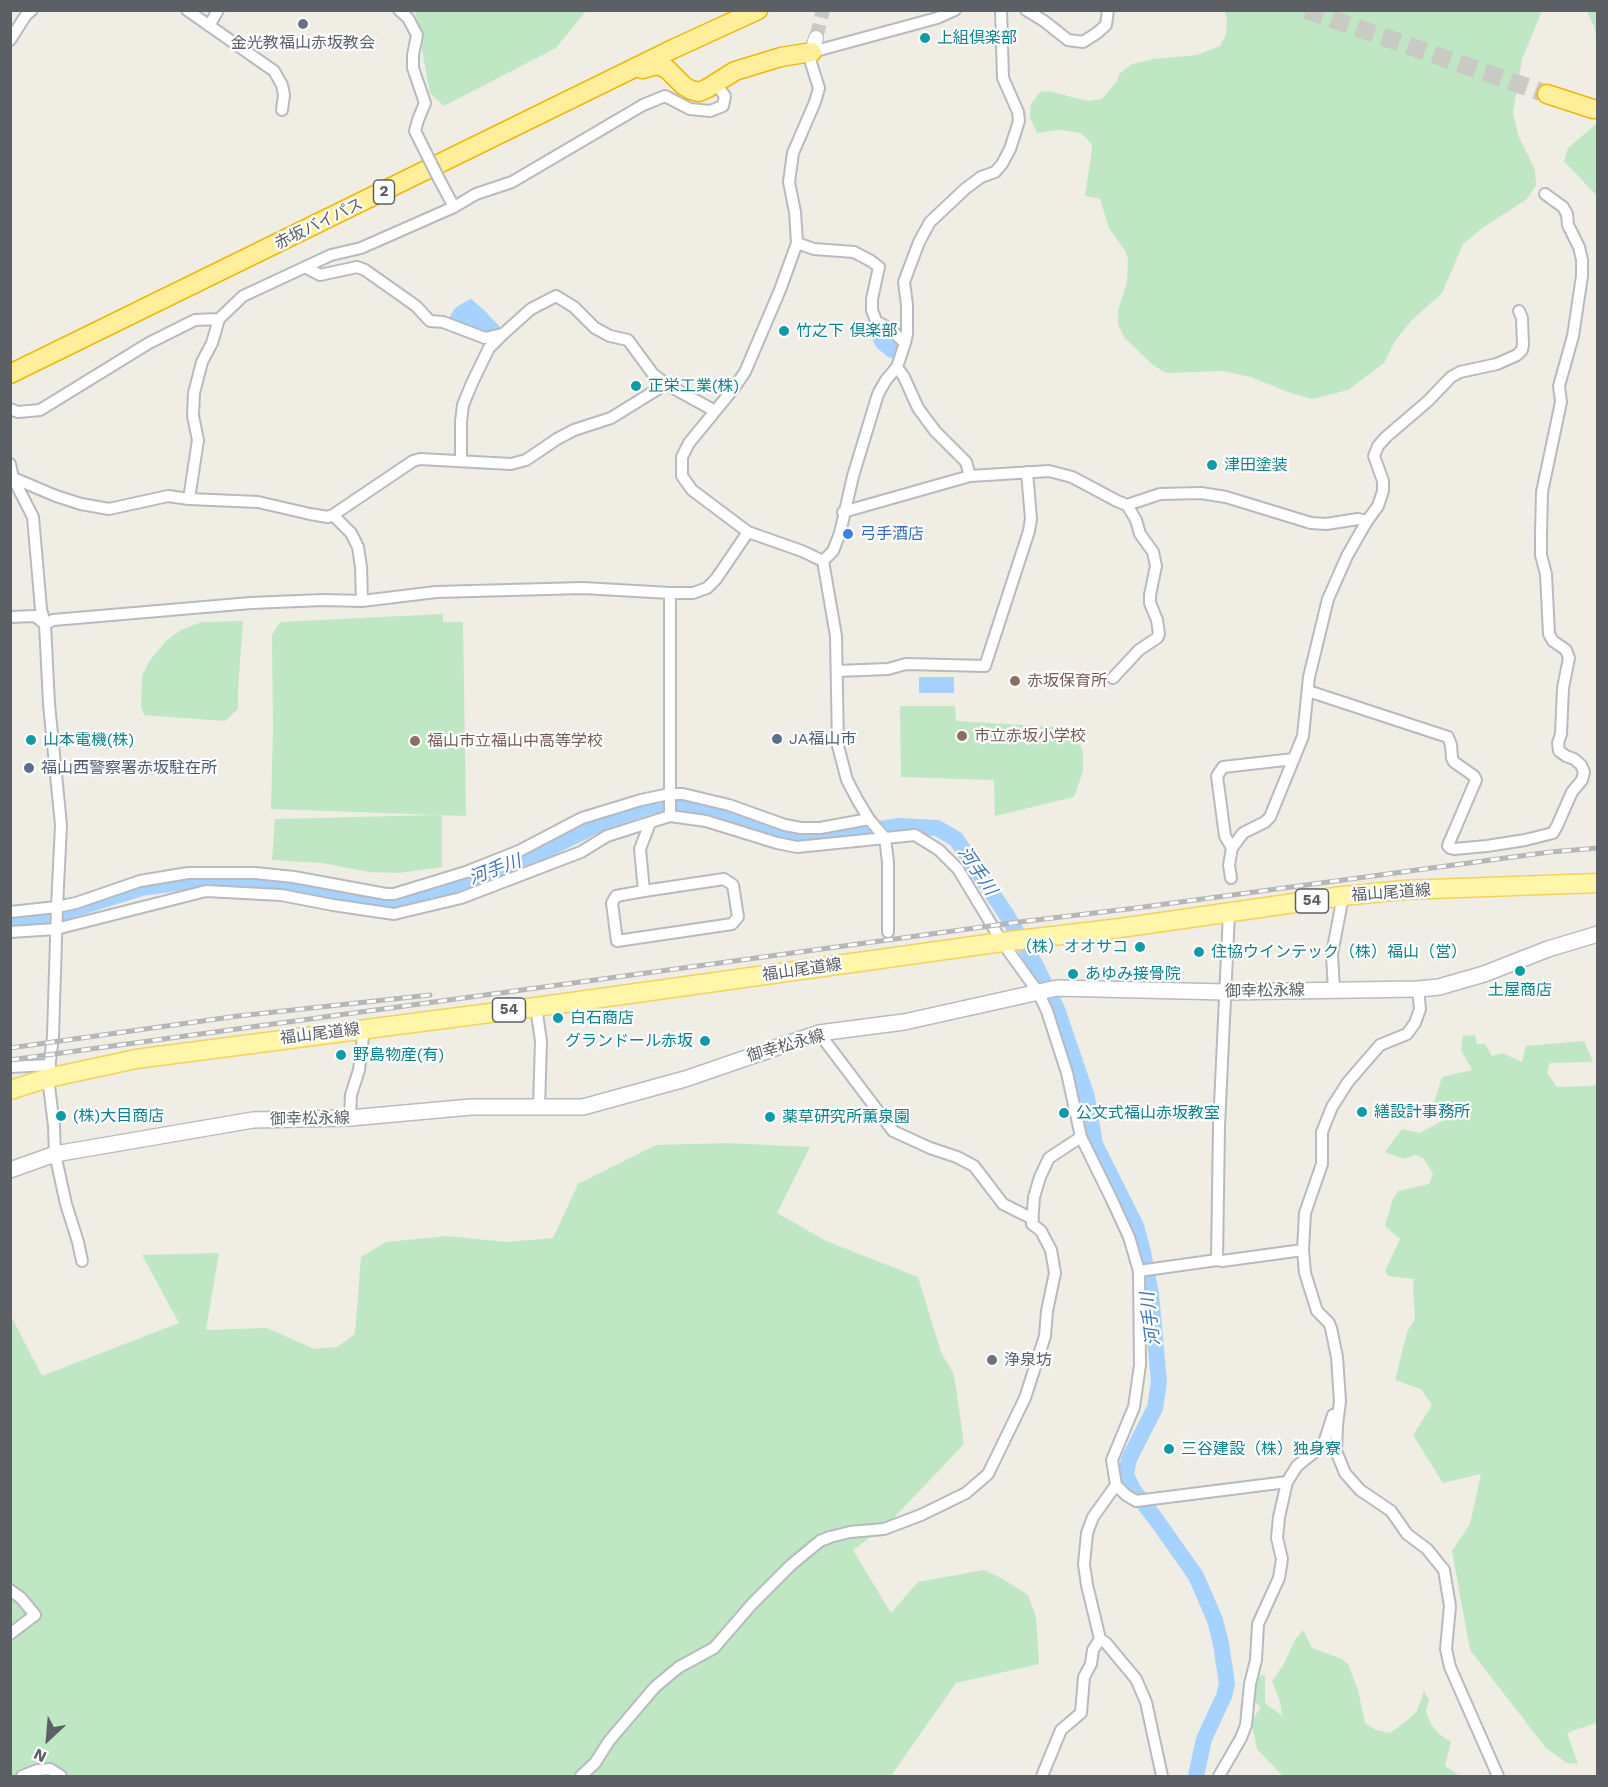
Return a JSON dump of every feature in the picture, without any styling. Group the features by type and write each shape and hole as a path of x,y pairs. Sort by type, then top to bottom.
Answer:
{"highway":[{"path":"664,49 688,32 733,10"},
{"name":"赤坂バイパス","path":"10,369 744,10"},
{"path":"684,86 678,59 683,52 734,26 759,10"},
{"name":"赤坂バイパス","path":"10,374 673,49 759,10"},
{"path":"629,72 657,66 667,69 684,86 699,92 735,71 814,45"},
{"path":"1546,94 1593,109"}],"main road":[{"name":"福山尾道線","path":"10,1090 49,1072 136,1059 1343,897 1404,890 1598,883"},
{"name":"御幸松永線","path":"10,1170 55,1154 253,1120 350,1118 471,1107 582,1107 685,1079 819,1034 904,1022 1045,990 1225,992 1439,987 1484,974 1532,954 1598,934"}],"street":[{"path":"10,40 26,15 32,10"},
{"path":"187,10 274,71 282,85 284,95 282,110"},
{"path":"209,26 218,10"},
{"path":"399,10 408,18 417,35 413,68 425,103 415,130 454,207"},
{"path":"823,561 748,532 692,490 681,476 682,457 689,444 745,372 780,290 797,243 795,212 789,182 793,153 819,88 811,63 814,45 937,18 955,10"},
{"path":"823,561 832,551 840,533 843,512 878,394 897,367 905,343 907,305 904,282 919,242 930,222 965,189 981,177 995,171 1002,164 1010,149 1019,121 1018,112 1003,78 1001,10"},
{"path":"1026,10 1068,40 1083,42 1106,25 1108,10"},
{"path":"10,410 18,412 40,410 149,343 195,320 219,318 243,296 331,255 361,248 454,207 476,194 512,182 643,105 665,96 690,109 710,111 723,106 725,96 715,83"},
{"path":"1308,691 1448,738 1454,762 1474,776 1476,780 1449,843 1450,848 1487,846 1552,833 1572,792 1582,780 1584,772 1581,765 1559,751 1563,688 1569,658 1566,650 1553,641 1549,634 1546,574 1541,555 1542,492 1562,402 1558,386 1573,336 1582,276 1582,260 1579,247 1568,225 1567,214 1563,207 1545,194"},
{"path":"797,243 814,249 854,252 879,267 872,310 876,321 890,329 905,343"},
{"path":"305,267 320,275 357,267 365,270 416,306 430,321 443,322 485,338 503,333"},
{"path":"461,460 460,421 463,405 489,348 531,309 556,296 574,307 595,328 610,336 628,340 654,374 666,384 715,411"},
{"path":"1231,878 1229,865 1232,848 1243,833 1270,817 1303,736 1314,653 1328,599 1344,563 1378,506 1383,490 1383,480 1374,456 1378,446 1451,377 1460,372 1497,364 1517,355 1523,345 1522,318 1519,311"},
{"path":"189,499 198,440 193,416 194,393 202,362 217,332 219,318"},
{"path":"897,367 918,408 935,431 966,462 970,476"},
{"path":"12,477 56,496 81,504 109,509 168,496 258,502 328,516 333,515 413,461 420,459 461,460 512,464 526,460 557,439 574,430 611,418 666,384"},
{"path":"10,464 12,477 33,517 40,609 45,624 49,704 61,825 53,1036 49,1072 55,1154 81,1261"},
{"path":"843,512 970,476 1048,471 1072,477 1127,505 1136,520 1140,534 1153,552 1156,566 1150,603 1159,634 1157,638 1139,650 1113,678"},
{"path":"837,671 888,669 906,664 985,666 1029,531 1031,519 1027,472"},
{"path":"1127,505 1160,494 1201,493 1226,497 1311,523 1326,524 1358,519 1367,521"},
{"path":"333,515 351,533 358,547 362,600"},
{"path":"45,624 53,620 251,603 362,600 436,592 583,588 670,593 693,592 707,588 716,579 748,532"},
{"path":"823,561 836,636 838,746 847,780 870,821 884,837 888,862 888,932"},
{"path":"670,593 670,815"},
{"path":"10,617 35,616 45,624"},
{"path":"1232,848 1225,836 1218,776 1223,767 1294,759"},
{"path":"10,912 57,909 140,881 188,873 255,873 294,877 394,894 466,872 508,855 582,818 641,800 683,794 729,805 785,825 801,828 820,828 870,821"},
{"path":"10,932 56,927 206,891 281,895 394,914 461,898 580,852 607,836 670,815 706,821 797,847 915,835 939,850 958,869 1006,942 1045,990 1047,1011 1067,1073 1080,1137 1124,1227 1141,1271 1140,1365 1134,1407 1112,1460 1116,1485 1126,1496 1136,1501 1287,1482"},
{"path":"644,891 640,849 650,823"},
{"path":"724,879 733,885 738,917 732,924 617,941 612,903 616,896 644,891 724,879"},
{"path":"1334,990 1332,954 1343,897"},
{"path":"1217,1260 1219,1126 1229,913"},
{"path":"1418,989 1420,1010 1415,1023 1407,1034 1380,1045 1348,1082 1332,1107 1322,1132 1322,1164 1305,1213 1305,1273 1317,1311 1331,1328 1337,1357 1340,1401 1336,1451 1345,1473 1360,1490 1391,1511 1407,1534 1427,1549 1444,1570 1450,1606 1446,1649 1450,1667 1498,1776"},
{"path":"536,1007 541,1041 539,1107"},
{"path":"350,1118 351,1095 359,1070 362,1029"},
{"path":"819,1034 893,1131 974,1166 1003,1204 1033,1219"},
{"path":"10,1067 49,1072"},
{"path":"581,1776 595,1763 609,1741 654,1687 679,1667 714,1648 760,1596 791,1565 820,1541 850,1532 884,1529 921,1515 966,1493 988,1474 1024,1398 1045,1336 1047,1311 1055,1273 1051,1250 1041,1231 1032,1224 1034,1197 1048,1158 1080,1137"},
{"path":"1141,1271 1304,1250"},
{"path":"1219,1776 1246,1725 1250,1684 1256,1660 1258,1624 1279,1578 1282,1559 1277,1538 1287,1482 1297,1466 1318,1449 1325,1440 1340,1401"},
{"path":"1116,1485 1093,1517 1087,1533 1084,1563 1087,1586 1100,1639 1136,1679 1146,1702 1162,1776"},
{"path":"10,1590 21,1598 35,1615 10,1634"},
{"path":"1042,1776 1061,1730 1082,1713 1084,1677 1091,1664 1093,1650 1100,1639"},
{"path":"22,1776 38,1770 50,1769 61,1776"}],"green space":[{"path":"415,11 586,11 556,48 444,106 430,93"},
{"path":"1224,11 1542,11 1522,59 1513,113 1518,135 1535,170 1536,185 1527,199 1481,229 1463,244 1442,293 1411,321 1395,341 1384,363 1348,390 1312,399 1251,377 1223,371 1166,373 1153,365 1125,338 1118,325 1118,311 1127,282 1128,259 1126,252 1109,228 1100,199 1085,196 1091,143 1081,133 1059,130 1037,133 1030,118 1031,104 1040,92 1049,91 1087,101 1102,99 1117,81 1119,74 1132,64 1154,59 1197,55 1220,46 1226,34 1227,18"},
{"path":"1587,11 1597,11 1597,51 1595,29"},
{"path":"1597,120 1597,196 1564,161 1568,148 1596,124"},
{"path":"443,614 443,622 463,622 466,816 442,815 442,867 399,873 369,872 322,863 272,860 275,819 438,815 271,809 272,635 280,622"},
{"path":"243,621 238,709 225,721 144,715 141,706 142,676 150,660 167,640 181,630 202,622"},
{"path":"900,706 955,706 956,721 1073,728 1083,751 1083,771 1074,797 995,816 994,780 901,777"},
{"path":"1475,1035 1477,1044 1485,1044 1492,1056 1502,1053 1522,1062 1526,1046 1584,1041 1593,1062 1550,1063 1547,1073 1557,1087 1592,1086 1597,1083 1598,1722 1567,1733 1578,1764 1567,1763 1546,1748 1470,1650 1452,1551 1470,1524 1481,1474 1443,1483 1413,1435 1432,1405 1421,1389 1395,1380 1407,1332 1415,1319 1414,1279 1388,1276 1385,1271 1400,1239 1385,1226 1392,1201 1398,1191 1429,1184 1433,1174 1424,1159 1416,1155 1403,1159 1385,1152 1402,1129 1420,1133 1444,1120 1433,1106 1442,1077 1472,1070 1461,1050 1463,1036"},
{"path":"728,1143 810,1147 777,1213 826,1241 918,1277 941,1352 954,1375 964,1444 889,1523 853,1550 891,1613 918,1582 984,1570 1003,1579 1028,1595 1036,1617 1039,1664 956,1683 891,1776 11,1776 10,1314 42,1376 179,1323 142,1255 219,1253 206,1330 267,1328 314,1349 337,1347 355,1334 361,1257 386,1242 447,1236 506,1242 553,1238 578,1184 656,1145"},
{"path":"1303,1630 1312,1648 1342,1659 1348,1664 1358,1690 1365,1723 1376,1730 1390,1733 1409,1719 1417,1711 1424,1691 1429,1700 1426,1712 1431,1724 1439,1734 1451,1742 1445,1766 1460,1776 1283,1776 1257,1749 1252,1719 1261,1708 1253,1699 1255,1676 1265,1675 1265,1703 1282,1716 1280,1701 1272,1681"}],"water":[{"path":"471,299 501,328 483,332 449,318 455,308"},
{"path":"874,327 888,331 894,338 900,349 895,359 888,357 877,348 873,341"},
{"path":"919,677 954,677 954,693 919,693"}],"waterway":[{"name":"河手川","path":"10,924 36,921 141,888 205,879 270,882 389,900 421,895 515,865 605,821 651,806 678,803 715,811 769,832 796,839 821,839 899,826 937,828 956,839 1006,914 1036,966 1057,1009 1087,1097 1095,1144 1136,1226 1143,1252 1151,1294 1159,1382 1155,1408 1129,1459 1126,1475 1134,1491 1196,1576 1215,1620 1227,1684 1224,1696 1204,1739 1196,1776"}],"tunnel":[{"path":"816,38 823,10"},
{"path":"1306,10 1547,94"}],"railway":[{"path":"10,1060 1019,922 1550,852 1598,848"},
{"path":"10,1048 238,1016 430,995"}],"place":[{"name":"金光教福山赤坂教会","path":"303,24"},
{"name":"上組倶楽部","path":"925,38"},
{"name":"竹之下 倶楽部","path":"784,331"},
{"name":"正栄工業(株)","path":"636,386"},
{"name":"津田塗装","path":"1212,465"},
{"name":"弓手酒店","path":"848,534"},
{"name":"赤坂保育所","path":"1015,681"},
{"name":"市立赤坂小学校","path":"962,736"},
{"name":"JA福山市","path":"777,739"},
{"name":"山本電機(株)","path":"31,740"},
{"name":"福山市立福山中高等学校","path":"415,741"},
{"name":"福山西警察署赤坂駐在所","path":"29,768"},
{"name":"（株）オオサコ","path":"1140,947"},
{"name":"住協ウインテック（株）福山（営）","path":"1199,952"},
{"name":"土屋商店","path":"1520,971"},
{"name":"あゆみ接骨院","path":"1073,974"},
{"name":"白石商店","path":"558,1018"},
{"name":"グランドール赤坂","path":"705,1041"},
{"name":"野島物産(有)","path":"341,1055"},
{"name":"繕設計事務所","path":"1362,1112"},
{"name":"公文式福山赤坂教室","path":"1064,1113"},
{"name":"(株)大目商店","path":"61,1116"},
{"name":"薬草研究所薫泉園","path":"770,1117"},
{"name":"浄泉坊","path":"992,1360"},
{"name":"三谷建設（株）独身寮","path":"1169,1449"}]}
